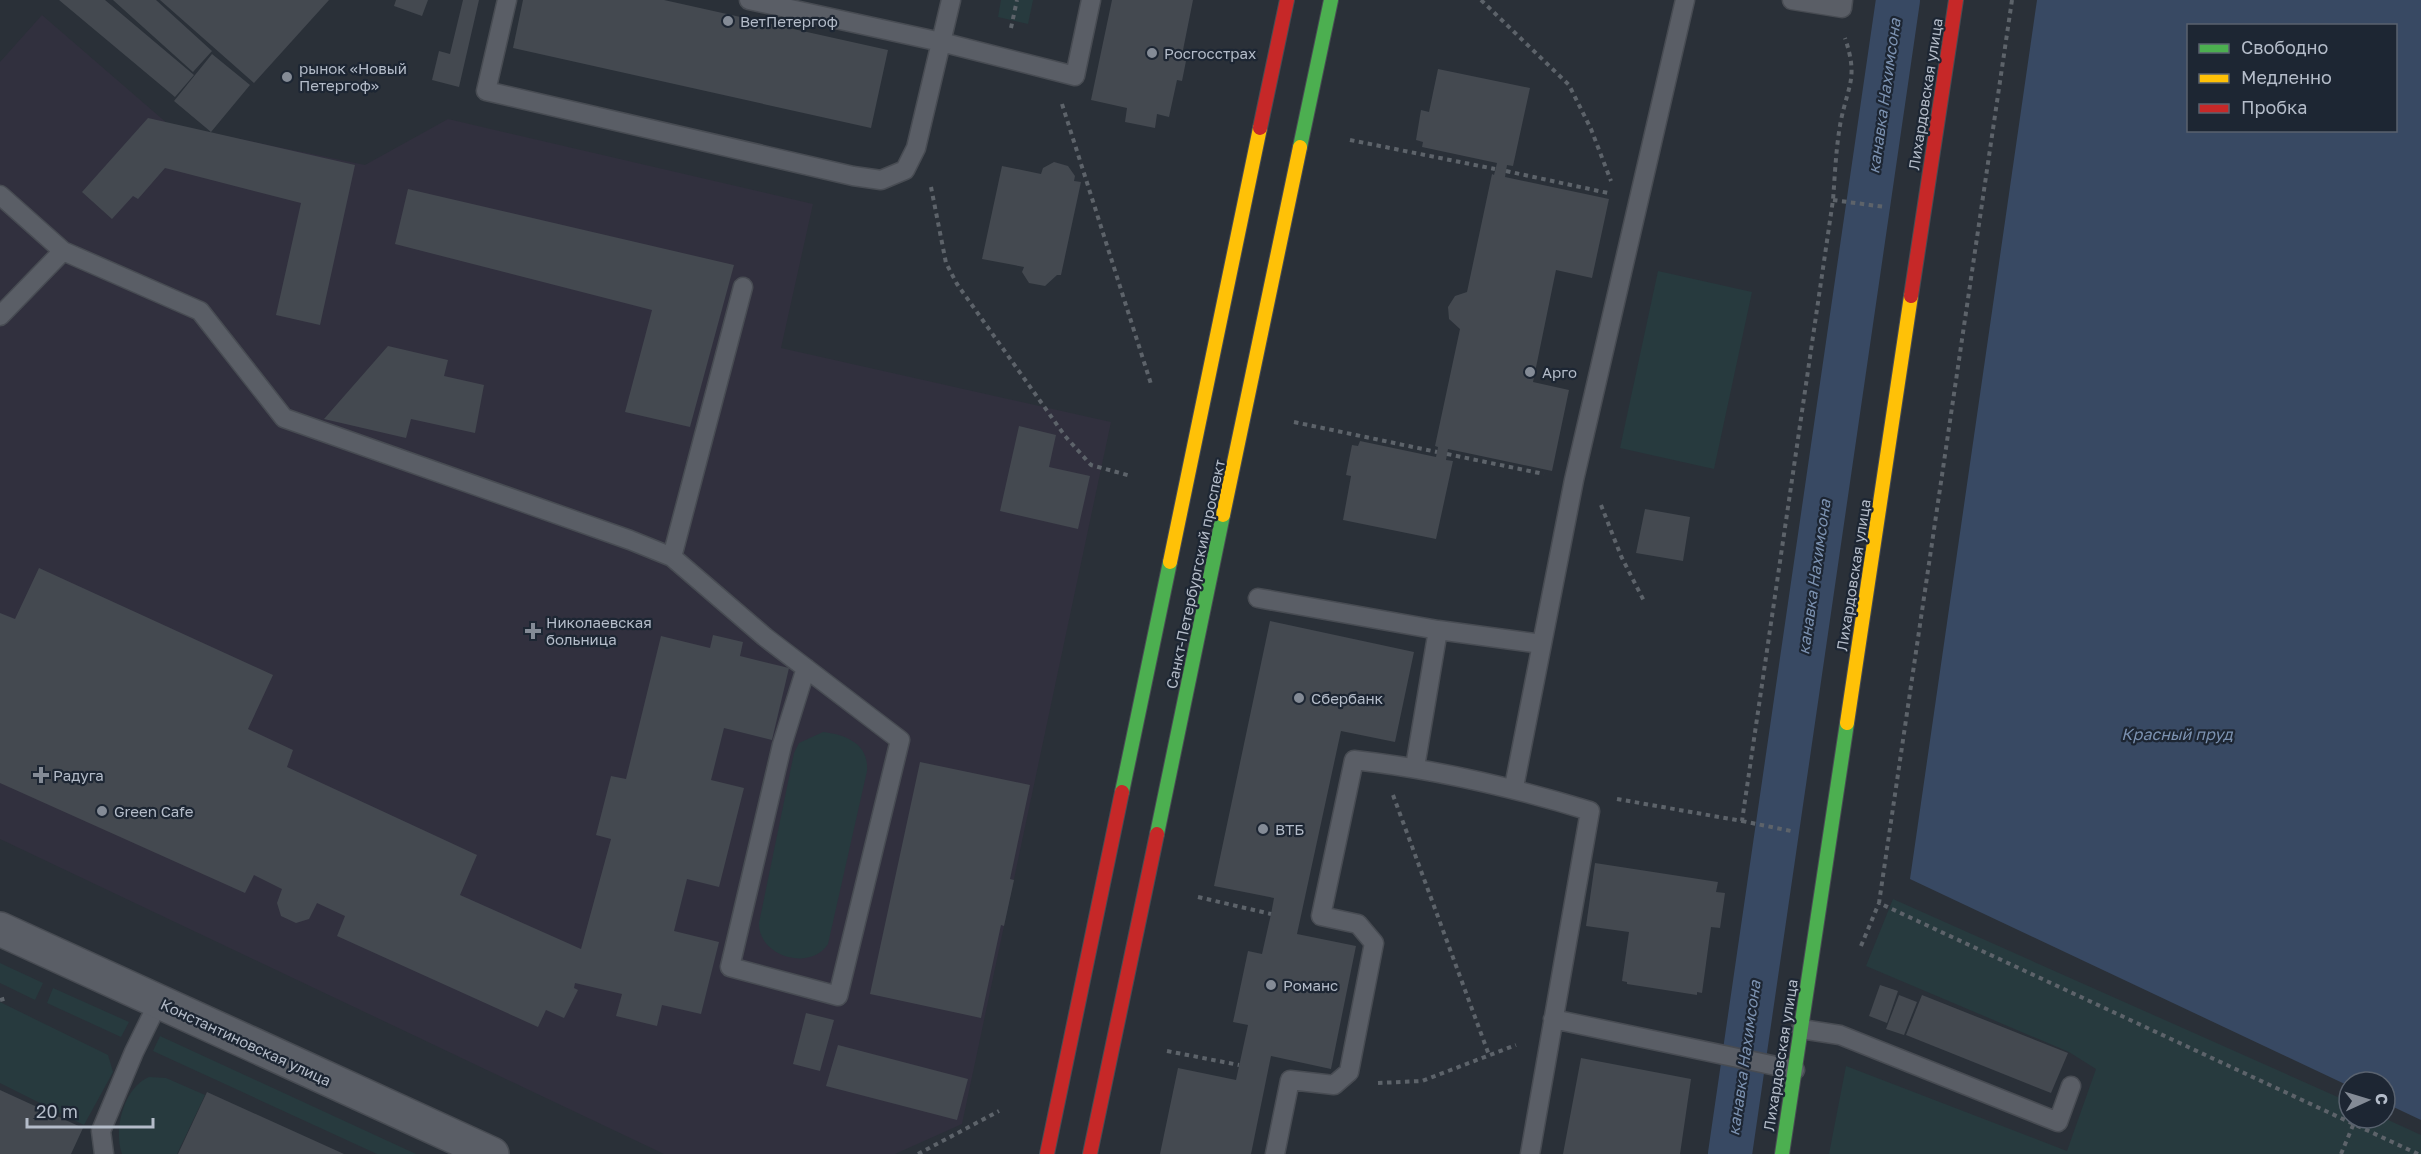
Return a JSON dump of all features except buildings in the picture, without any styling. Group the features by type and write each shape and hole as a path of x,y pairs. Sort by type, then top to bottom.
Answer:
{"main road":[{"name":"Санкт-Петербургский проспект","path":"1047,1154 1287,0"},
{"name":"Санкт-Петербургский проспект","path":"1090,1154 1331,0"},
{"name":"Лихардовская улица","path":"1782,1154 1956,0"}],"street":[{"name":"Константиновская улица","path":"0,929 492,1154"}],"lane":[{"path":"507,0 486,92 862,178 881,180 905,170 916,148 951,0"},
{"path":"749,0 940,42 1075,76 1091,0"},
{"path":"1514,787 1574,480 1685,0"},
{"path":"1792,0 1839,3"},
{"path":"0,195 63,251 200,310 284,418 619,536 672,557 806,668 900,740 838,996 730,967 782,745 806,668"},
{"path":"0,316 63,251"},
{"path":"672,557 743,287"},
{"path":"1258,598 1438,630 1542,644"},
{"path":"1414,767 1438,630"},
{"path":"1275,1154 1290,1080 1334,1085 1349,1072 1374,943 1358,924 1320,916 1354,760 1414,767 1514,787 1590,810 1530,1154"},
{"path":"104,1154 101,1131 134,1052 159,1002"},
{"path":"1552,1025 1718,1053 1795,1070"},
{"path":"1801,1029 1840,1035 2058,1122 2071,1086"}],"path":[{"path":"1481,0 1569,86 1591,129 1616,194 1635,214"},
{"path":"1861,946 1879,903 2012,0"},
{"path":"1742,821 1833,200 1841,120 1851,88 1853,62 1839,3"},
{"path":"1064,107 1151,384"},
{"path":"1350,140 1495,169"},
{"path":"916,148 929,173 946,263 957,284 1065,436 1091,465 1131,476"},
{"path":"1506,171 1616,194"},
{"path":"1833,200 1887,208"},
{"path":"1294,422 1437,452"},
{"path":"1447,454 1574,480 1596,491 1621,556 1645,603"},
{"path":"1383,763 1489,1055"},
{"path":"1608,798 1797,832"},
{"path":"1198,897 1271,914"},
{"path":"1879,903 2337,1115"},
{"path":"0,1000 7,998"},
{"path":"1334,1085 1422,1081 1489,1055 1552,1025"},
{"path":"1167,1051 1239,1065"},
{"path":"918,1154 999,1111"},
{"path":"2341,1154 2351,1130"},
{"path":"2368,1130 2418,1154"}],"shaded area":[{"name":"Николаевская больница","path":"42,15 168,124 365,165 448,119 813,204 781,348 1111,422 962,1124 895,1154 664,1154 0,839 0,62"}],"green space":[{"path":"1001,0 1033,0 1028,24 998,17"},
{"path":"1658,271 1752,292 1714,469 1620,448"},
{"path":"823,732 855,742 864,754 867,771 828,944 820,952 809,957 798,958 776,952 767,944 761,935 759,923 794,753 799,743"},
{"path":"1893,899 2337,1097 2337,1130 2397,1130 2397,1124 2421,1135 2421,1154 1829,1154 1846,1066 2067,1151 2096,1069 2069,1052 1866,966"},
{"path":"0,963 43,983 35,1000 0,983"},
{"path":"53,988 129,1022 121,1037 47,1003"},
{"path":"0,1002 108,1055 113,1072 84,1125 0,1083"},
{"path":"160,1036 416,1154 377,1154 153,1051"},
{"path":"149,1077 166,1078 205,1095 177,1154 122,1154 119,1133 123,1110 133,1090"}],"water":[{"name":"Красный пруд","path":"2037,0 2421,0 2421,1120 2397,1109 2397,1070 2337,1070 2337,1080 1910,879"}],"waterway":[{"name":"канавка Нахимсона","path":"1730,1154 1898,0"}],"traffic: fast":[{"path":"1300,147 1331,0"},
{"path":"1157,834 1223,515"},
{"path":"1122,792 1170,562"},
{"path":"1782,1154 1847,723"}],"traffic: slow":[{"path":"1170,562 1260,128"},
{"path":"1223,515 1300,147"},
{"path":"1847,723 1911,296"}],"traffic: jam":[{"path":"1260,128 1287,0"},
{"path":"1911,296 1956,0"},
{"path":"1047,1154 1122,792"},
{"path":"1090,1154 1157,834"}],"place":[{"name":"ВетПетергоф","path":"728,21"},
{"name":"Росгосстрах","path":"1152,53"},
{"name":"рынок «Новый Петергоф»","path":"287,77"},
{"name":"Арго","path":"1530,372"},
{"name":"Николаевская больница","path":"533,631"},
{"name":"Сбербанк","path":"1299,698"},
{"name":"Радуга","path":"41,775"},
{"name":"Green Cafe","path":"102,811"},
{"name":"ВТБ","path":"1263,829"},
{"name":"Романс","path":"1271,985"}]}
